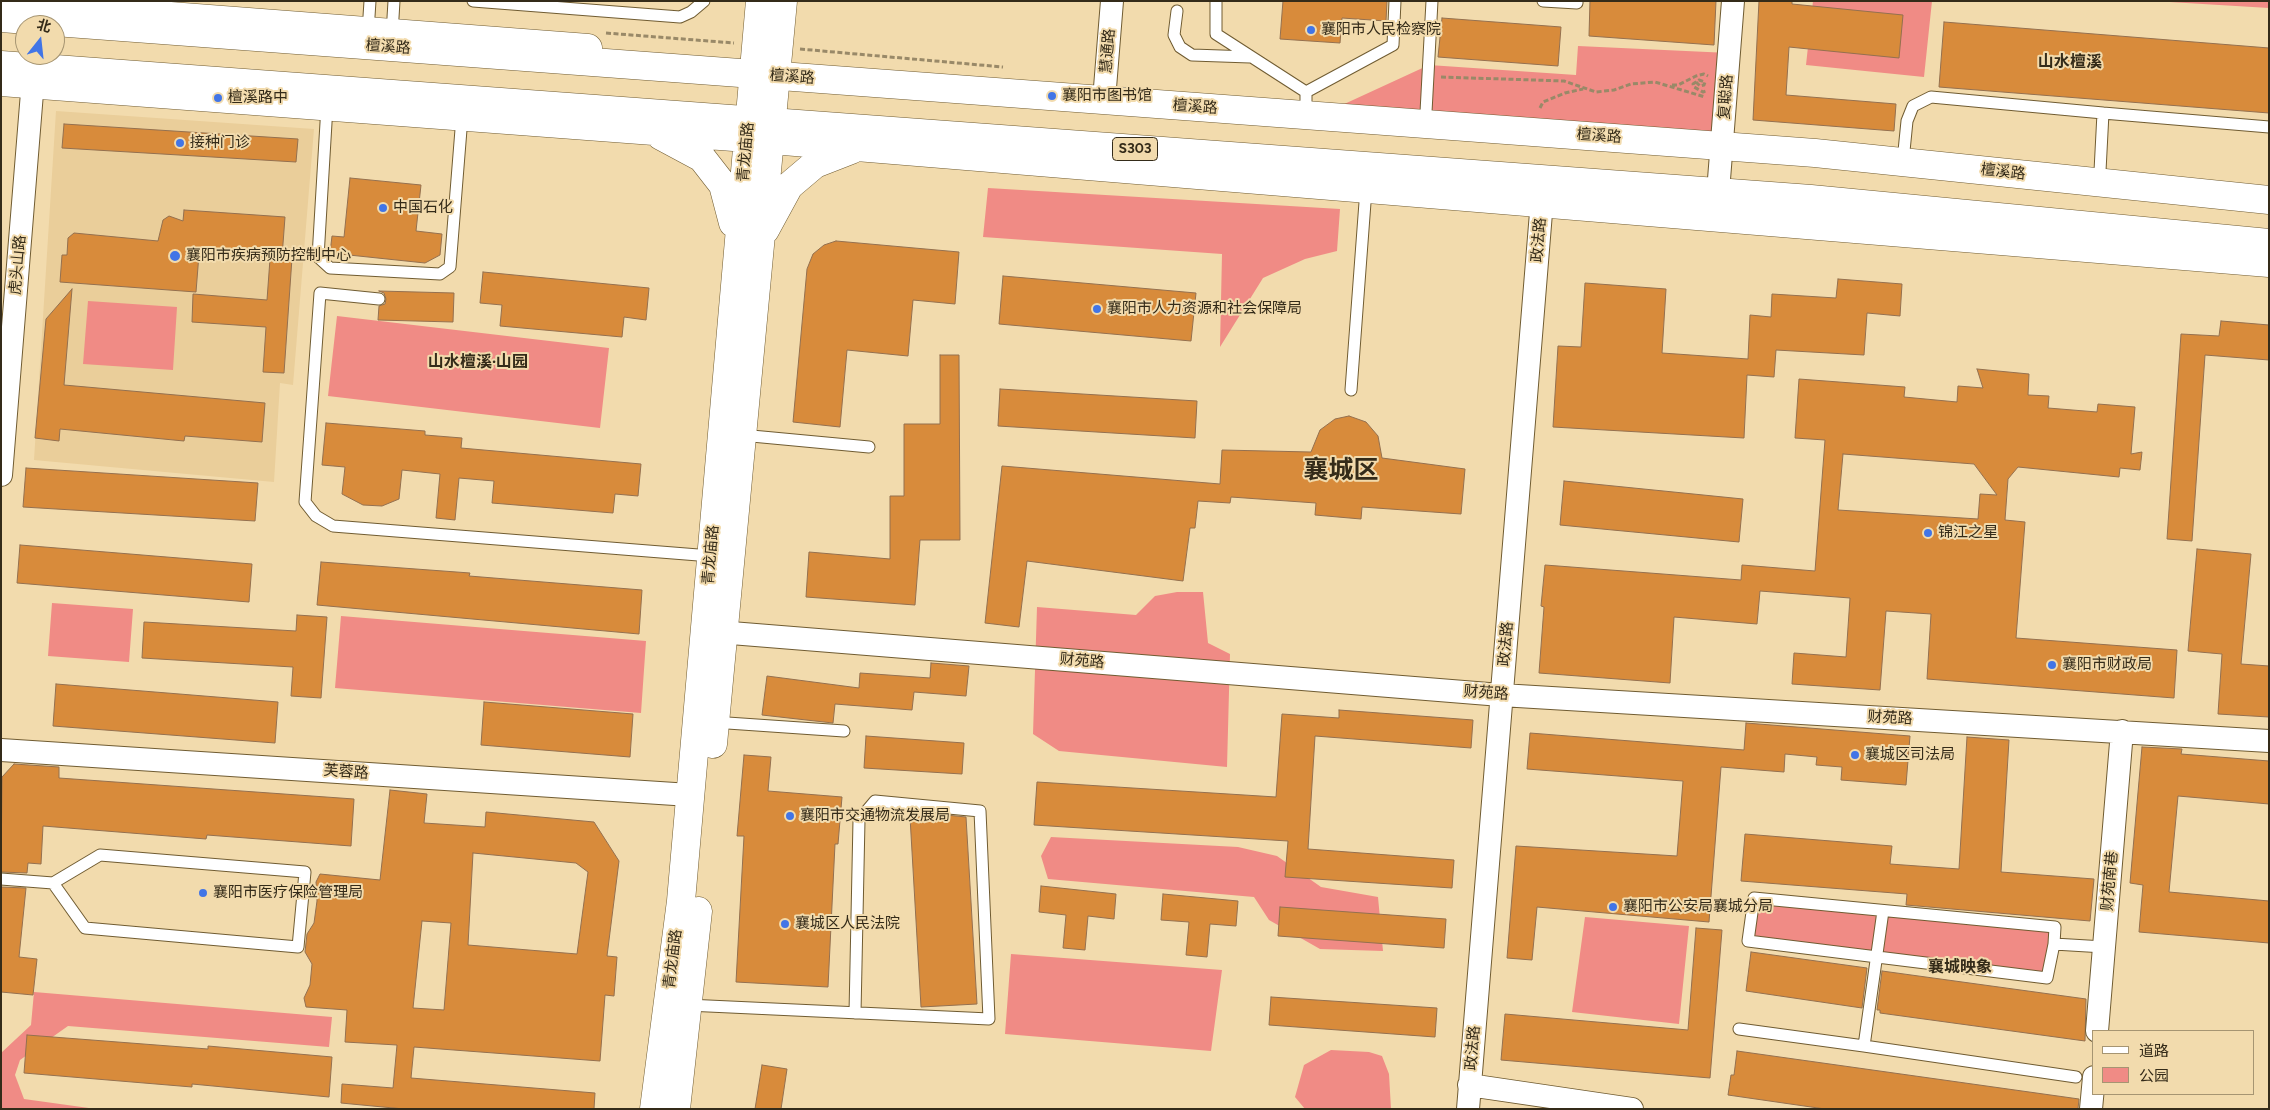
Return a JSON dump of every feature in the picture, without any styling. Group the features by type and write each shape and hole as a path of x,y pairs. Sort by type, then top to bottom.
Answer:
{"street":[{"name":"青龙庙路","path":"654,1109 678,1004 706,722 764,68 760,1"},
{"name":"青龙庙路","path":"764,68 783,1"},
{"name":"慧通路","path":"1104,94 1112,1"},
{"name":"复聪路","path":"1718,192 1723,140 1718,96 1733,1"},
{"path":"1,2 37,13"},
{"name":"檀溪路","path":"1,18 37,13 1104,94 1306,103 1723,140 1815,152 2269,200"},
{"name":"S303","path":"1,65 759,130 1542,191 1718,192 1811,199 2269,243"},
{"path":"1,82 34,69 327,106 653,131 759,130 857,148 1366,189 1542,191 2269,263"},
{"name":"虎头山路","path":"1,475 34,69"},
{"path":"1306,103 1426,112 1723,140 1904,151 2269,189"},
{"path":"653,131 702,158 723,186 749,241 789,186 815,164 857,148"},
{"name":"政法路","path":"1468,1109 1542,191"},
{"name":"青龙庙路","path":"714,632 711,556 732,434"},
{"name":"财苑路","path":"714,632 1502,695 2269,741"},
{"name":"青龙庙路","path":"676,1109 680,901 690,795 706,722"},
{"name":"财苑南巷","path":"2097,1030 2122,731"},
{"name":"芙蓉路","path":"1,750 690,795"},
{"path":"2085,1077 2091,1109"},
{"path":"1470,1085 1632,1109"}],"lane":[{"path":"370,1 380,39"},
{"path":"380,39 394,1"},
{"path":"473,1 680,17 691,12 704,1"},
{"path":"1216,1 1216,34 1252,57 1306,103 1393,45 1395,1"},
{"path":"1426,112 1432,1"},
{"path":"1543,1 1577,3 1578,1"},
{"path":"1177,11 1174,35 1180,48 1192,55 1252,57"},
{"path":"1904,151 1907,121 1913,106 1931,98 2269,127"},
{"path":"327,106 318,257 330,268 440,274 450,267 462,116"},
{"path":"2100,171 2103,113"},
{"path":"1351,390 1366,189"},
{"path":"379,299 320,293 305,502 316,516 333,526 711,556"},
{"path":"732,434 869,447"},
{"path":"706,722 844,731"},
{"path":"678,1004 855,1013 989,1019 980,811 875,801 860,820 855,1013"},
{"path":"1,879 53,883 100,855 304,872 298,947 85,928 53,883"},
{"path":"1754,898 2055,927 2054,944 2047,978 1748,941 1754,898"},
{"path":"1864,1046 1883,911"},
{"path":"2054,944 2104,947"},
{"path":"1739,1029 2085,1077"}],"path":[{"path":"1669,85 1678,85 1704,74 1712,81"},
{"path":"1428,76 1564,81 1596,92 1614,90 1631,84 1656,82 1718,96"},
{"path":"1696,82 1694,87 1698,90 1718,96"},
{"path":"1540,108 1543,102 1565,93 1583,89"}],"shaded area":[{"name":"襄阳市疾病预防控制中心","path":"56,111 314,129 293,385 280,383 274,482 34,460"}],"green space":[{"path":"1813,1 1932,1 1924,77 1806,65"},
{"path":"2153,1 2269,1 2269,8"},
{"path":"1578,46 1729,53 1723,134 1340,106 1429,65 1576,75"},
{"path":"988,188 1340,209 1337,251 1305,259 1263,278 1220,347 1222,254 983,237"},
{"path":"88,301 177,307 173,370 83,364"},
{"path":"337,316 609,348 600,428 328,396"},
{"path":"1177,592 1203,592 1208,643 1230,654 1227,767 1059,751 1033,734 1037,607 1136,615 1155,596"},
{"path":"52,603 133,609 129,662 48,656"},
{"path":"341,616 646,641 641,713 335,688"},
{"path":"1051,837 1238,847 1277,856 1321,887 1378,897 1383,951 1320,949 1269,920 1254,897 1048,879 1041,856"},
{"path":"1754,898 2055,927 2042,977 1748,941"},
{"path":"1585,917 1689,926 1679,1024 1572,1012"},
{"path":"1011,954 1222,970 1211,1051 1005,1034"},
{"path":"34,992 332,1017 329,1047 68,1026 20,1060 15,1075 24,1099 96,1109 1,1109 1,1053 31,1025"},
{"path":"1331,1050 1369,1052 1382,1056 1389,1074 1391,1109 1305,1109 1295,1097 1304,1065"}],"building":[{"name":"襄阳市人民检察院","path":"1283,1 1387,1 1386,21 1342,18 1340,43 1280,39"},
{"path":"1590,1 1716,1 1714,45 1589,36"},
{"path":"1759,1 1792,1 1792,4 1903,15 1899,58 1789,47 1786,95 1896,104 1894,131 1753,120"},
{"path":"1442,18 1561,27 1558,66 1438,57"},
{"path":"1944,22 2269,48 2269,113 1939,87"},
{"name":"接种门诊","path":"64,124 298,139 296,162 62,148"},
{"name":"中国石化","path":"350,178 421,185 416,231 442,234 440,255 425,263 330,253 332,236 344,237"},
{"path":"184,210 285,217 282,257 292,258 284,373 263,372 266,327 192,322 193,294 267,300 270,259 199,254 196,292 60,282 62,255 67,255 68,238 74,233 158,241 163,220 169,216 183,221"},
{"path":"836,241 959,252 955,304 913,300 908,356 847,350 840,427 793,422 807,269 813,254 824,245"},
{"path":"483,272 649,288 646,320 624,317 622,337 500,326 502,305 480,303"},
{"name":"襄阳市人力资源和社会保障局","path":"1003,276 1196,293 1191,341 999,324"},
{"path":"1838,279 1902,284 1900,316 1867,313 1864,355 1776,350 1774,377 1747,375 1744,438 1553,427 1558,346 1581,347 1585,283 1666,289 1662,353 1748,359 1750,315 1771,317 1772,294 1836,298"},
{"path":"72,289 64,385 265,403 262,442 185,436 184,441 60,429 59,441 35,438 46,319"},
{"path":"379,291 454,293 453,322 378,320 379,306 385,304 386,299 384,293"},
{"path":"2221,321 2269,325 2269,360 2205,355 2192,541 2167,539 2181,334 2219,336"},
{"path":"940,355 959,355 960,540 920,540 915,605 806,597 809,552 890,559 890,496 904,496 904,424 940,424"},
{"path":"1977,369 2029,374 2028,395 2049,396 2048,408 2097,412 2098,404 2135,407 2131,454 2142,452 2140,470 2120,468 2119,477 2018,467 2008,479 2005,520 2025,522 2016,638 2177,650 2174,698 1927,679 1931,614 1886,611 1880,690 1792,684 1794,653 1846,657 1850,598 1760,591 1757,624 1674,617 1670,683 1539,673 1544,607 1541,606 1545,565 1741,580 1742,565 1815,571 1825,440 1795,438 1799,379 1905,387 1904,397 1957,402 1958,386 1983,388","holes":["1843,454 1974,464 1997,495 1980,494 1978,519 1838,510"]},
{"path":"1000,389 1197,401 1195,438 998,426"},
{"path":"1349,416 1366,422 1378,436 1382,458 1465,469 1461,514 1362,507 1361,519 1315,515 1316,503 1231,497 1230,503 1198,501 1195,528 1190,528 1183,581 1027,561 1019,627 985,623 1002,466 1220,484 1222,450 1311,452 1320,430 1335,419"},
{"path":"326,423 425,431 425,435 462,438 461,448 641,464 638,496 615,494 613,513 492,503 494,481 459,478 455,520 436,518 440,474 402,470 399,499 382,506 363,505 342,494 345,467 322,465"},
{"path":"26,468 258,483 255,521 23,507"},
{"path":"1564,481 1743,499 1739,542 1560,525"},
{"path":"20,545 252,564 249,602 17,583"},
{"path":"2197,549 2251,554 2241,664 2269,666 2269,717 2218,714 2222,654 2188,651"},
{"path":"321,562 470,573 469,576 642,590 639,634 317,605"},
{"path":"297,615 327,617 321,698 291,696 293,667 142,658 144,622 296,631"},
{"path":"931,663 969,666 966,696 914,692 912,710 835,704 833,723 762,715 767,676 859,688 860,673 930,678"},
{"path":"56,684 278,702 275,743 53,726"},
{"path":"484,702 633,714 630,757 481,745"},
{"path":"1339,710 1473,720 1471,748 1315,736 1308,849 1454,860 1452,888 1285,877 1288,841 1034,825 1037,782 1276,797 1282,714 1339,718"},
{"path":"1746,723 1910,736 1906,785 1841,780 1842,767 1816,765 1817,757 1785,754 1784,772 1721,767 1709,922 1537,907 1532,960 1507,958 1516,846 1677,856 1683,781 1527,769 1530,733 1744,750"},
{"path":"866,736 964,743 962,774 864,768"},
{"path":"1967,737 2009,740 2001,872 2094,879 2090,921 1906,905 1907,894 1741,881 1745,834 1892,846 1890,864 1959,869"},
{"path":"2142,747 2182,749 2181,754 2269,761 2269,804 2178,796 2169,892 2269,901 2269,943 2139,932 2143,885 2130,883"},
{"path":"744,755 771,757 768,791 842,797 838,844 835,844 828,987 736,982 744,836 737,836"},
{"path":"14,764 59,767 59,778 354,799 351,846 207,835 206,839 43,826 41,864 28,863 27,873 1,872 2,777"},
{"path":"390,790 427,794 424,823 485,827 486,812 594,822 619,861 607,956 617,957 614,996 605,995 600,1061 414,1047 411,1078 595,1093 594,1109 404,1109 341,1103 342,1084 393,1088 397,1045 345,1042 347,1010 306,1007 304,998 310,985 312,964 305,952 307,934 314,923 317,901 316,882 320,874 380,880","holes":["473,853 576,863 588,872 577,954 468,945","422,921 451,923 444,1010 413,1008"]},
{"path":"946,815 966,817 977,1004 921,1007 910,817"},
{"path":"1041,886 1116,894 1114,919 1088,916 1085,950 1063,948 1066,915 1039,912"},
{"path":"1,887 26,888 19,957 37,959 33,995 1,992"},
{"path":"1163,894 1238,901 1236,926 1210,924 1207,957 1186,955 1189,922 1161,920"},
{"path":"1280,907 1446,919 1444,948 1278,936"},
{"path":"1696,928 1722,930 1710,1078 1501,1060 1505,1014 1688,1030"},
{"path":"1751,952 1867,968 1862,1008 1746,991"},
{"path":"1882,971 2086,999 2085,1041 1880,1013 1880,1010 1877,1010"},
{"path":"1271,997 1437,1008 1435,1037 1269,1025"},
{"path":"27,1035 208,1049 208,1046 332,1057 329,1097 192,1084 192,1087 24,1073"},
{"path":"1737,1051 2079,1099 2078,1109 1825,1109 1728,1095 1731,1075 1734,1075"},
{"path":"762,1065 787,1069 781,1109 755,1109"}],"place":[{"name":"襄阳市人民检察院","path":"1311,30"},
{"name":"襄阳市图书馆","path":"1052,96"},
{"name":"檀溪路中","path":"218,98"},
{"name":"接种门诊","path":"180,143"},
{"name":"中国石化","path":"383,208"},
{"name":"襄阳市疾病预防控制中心","path":"175,256"},
{"name":"襄阳市人力资源和社会保障局","path":"1097,309"},
{"name":"锦江之星","path":"1928,533"},
{"name":"襄阳市财政局","path":"2052,665"},
{"name":"襄城区司法局","path":"1855,755"},
{"name":"襄阳市交通物流发展局","path":"790,816"},
{"name":"襄阳市医疗保险管理局","path":"203,893"},
{"name":"襄阳市公安局襄城分局","path":"1613,907"},
{"name":"襄城区人民法院","path":"785,924"}],"district":[{"name":"山水檀溪","path":"2070,62"},
{"name":"山水檀溪·山园","path":"478,362"},
{"name":"襄城区","path":"1341,471"},
{"name":"襄城映象","path":"1960,967"}]}
